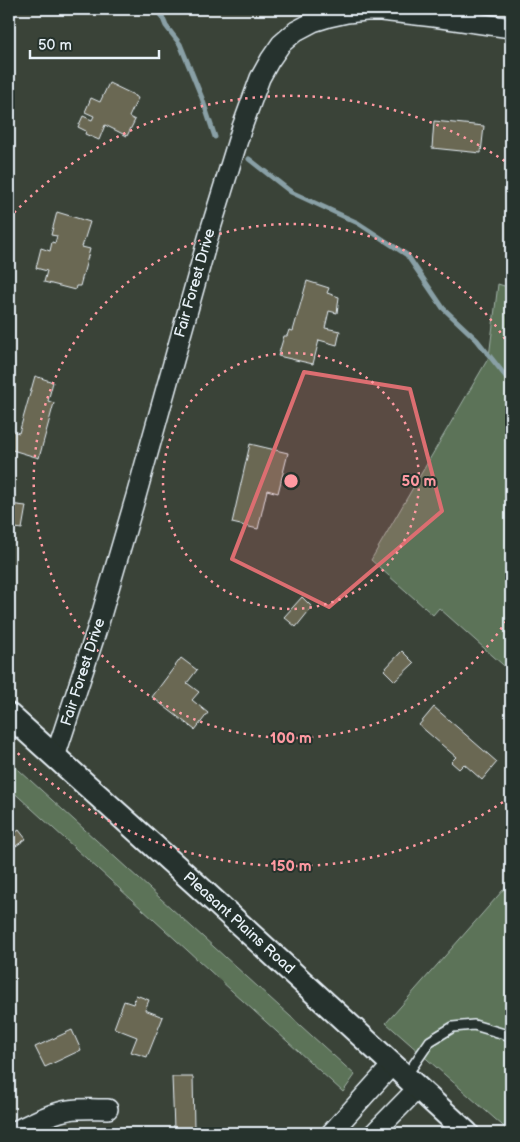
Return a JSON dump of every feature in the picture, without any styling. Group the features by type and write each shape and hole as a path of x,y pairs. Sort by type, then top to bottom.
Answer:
{"street":[{"name":"Fair Forest Drive","path":"55,757 98,626 212,222 242,128 260,78 270,60 281,44 296,31 313,22 347,13 381,11 511,28"},
{"name":"Pleasant Plains Road","path":"9,715 467,1133"},
{"path":"331,1133 405,1076"},
{"path":"374,1133 405,1076"},
{"path":"10,1133 66,1110 108,1110"}],"lane":[{"path":"405,1076 430,1041 452,1027 474,1025 511,1036"}],"highlighted area":[{"path":"304,372 410,389 442,511 329,607 232,559"}],"green space":[{"path":"498,284 511,288 511,672 439,608 433,615 371,560 489,357"},
{"path":"9,761 355,1075 343,1092 9,788"},
{"path":"511,881 511,1133 386,1023"}],"building":[{"path":"109,83 138,98 129,117 135,120 127,136 105,125 99,140 85,134 86,131 78,127 83,116 92,120 94,116 85,112 91,98 100,102"},
{"path":"434,121 484,126 481,153 432,148"},
{"path":"57,212 90,222 82,247 90,249 80,286 76,286 75,290 44,282 47,271 36,268 41,248 50,251 52,242 55,243 57,236 51,235"},
{"path":"307,281 329,288 327,293 339,297 337,313 329,311 325,328 340,331 337,345 319,340 313,364 278,356 284,336 287,336 289,330 293,331"},
{"path":"35,376 53,382 48,401 54,403 39,458 9,449 9,430 19,433"},
{"path":"250,444 288,453 278,493 267,490 258,529 232,523"},
{"path":"9,504 26,506 22,529 9,527"},
{"path":"302,597 312,607 296,627 284,617"},
{"path":"402,651 414,663 395,681 384,670"},
{"path":"181,658 197,670 187,683 199,692 192,700 208,713 195,730 152,697"},
{"path":"434,707 497,762 482,780 464,764 459,769 451,762 456,757 419,725"},
{"path":"19,830 26,839 13,848 9,843 9,837"},
{"path":"136,995 149,1000 145,1010 163,1017 147,1057 131,1052 137,1037 114,1028 124,1001 133,1004"},
{"path":"72,1030 81,1050 45,1067 35,1047"},
{"path":"172,1077 193,1077 194,1128 174,1129"}],"waterway":[{"path":"159,9 166,26 180,44 202,98 215,137"},
{"path":"249,159 291,192 358,223 407,255 443,308 477,340 511,383"}]}
